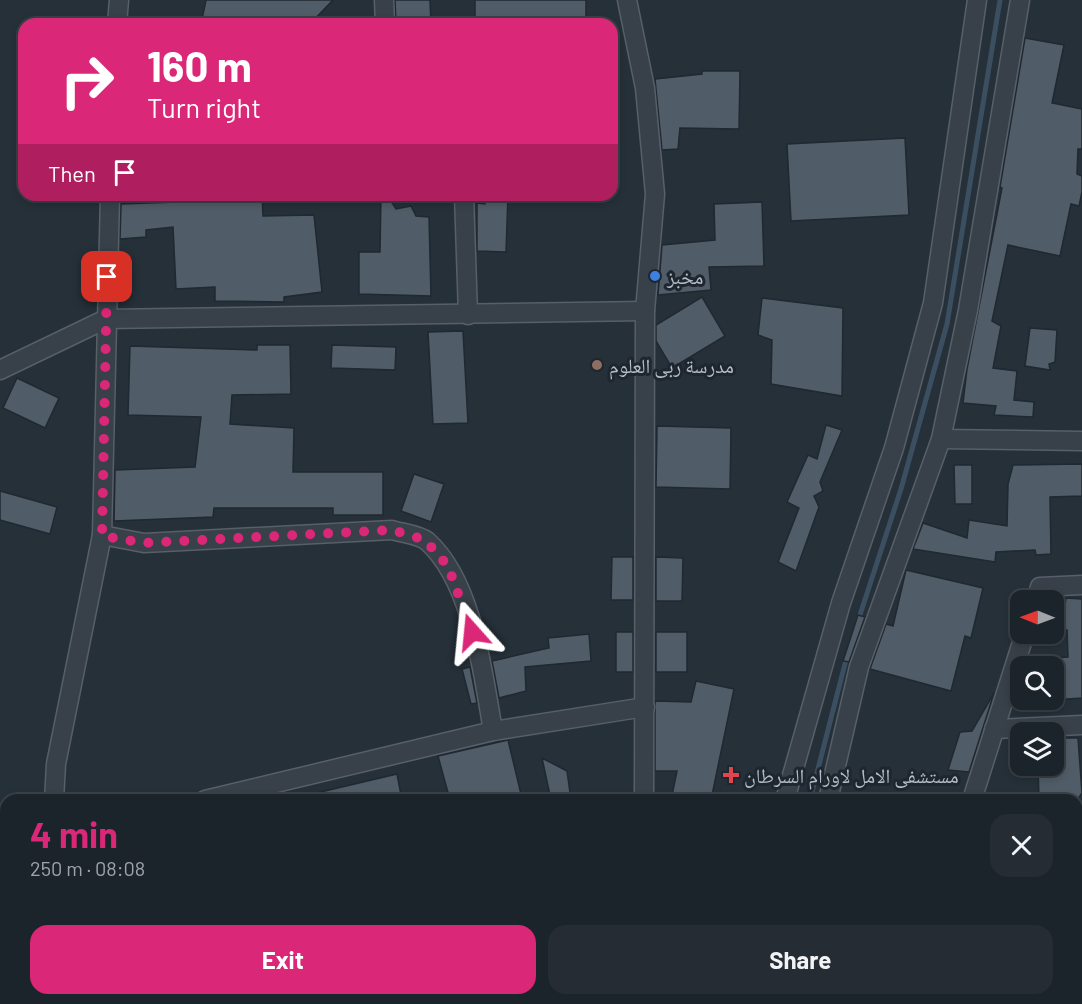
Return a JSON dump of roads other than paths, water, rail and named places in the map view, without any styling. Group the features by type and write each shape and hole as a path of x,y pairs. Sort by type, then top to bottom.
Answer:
{"street":[{"path":"118,18 119,0"},
{"path":"384,0 385,18"},
{"path":"627,0 645,88 655,194 645,311 644,794"},
{"path":"787,794 841,603 894,448 933,303 977,0"},
{"path":"829,794 858,667 941,439 968,310 1020,0"},
{"path":"54,794 56,764 102,536 110,201"},
{"path":"464,201 468,315"},
{"path":"0,370 106,319 645,311"},
{"path":"941,439 1082,441"},
{"path":"102,536 144,543 392,530 425,540 448,566 466,610 479,655 493,731"},
{"path":"1039,590 1040,587 1082,585"},
{"path":"974,794 1021,644"},
{"path":"230,794 493,731 645,706"},
{"path":"993,729 1082,725"}],"waterway":[{"path":"858,621 901,489 947,324 1000,0"},
{"path":"812,794 847,656"}],"place":[{"name":"مخبز","path":"655,276"},
{"name":"مدرسة ربى العلوم","path":"597,365"},
{"name":"مستشفى الامل لاورام السرطان","path":"731,775"}]}
